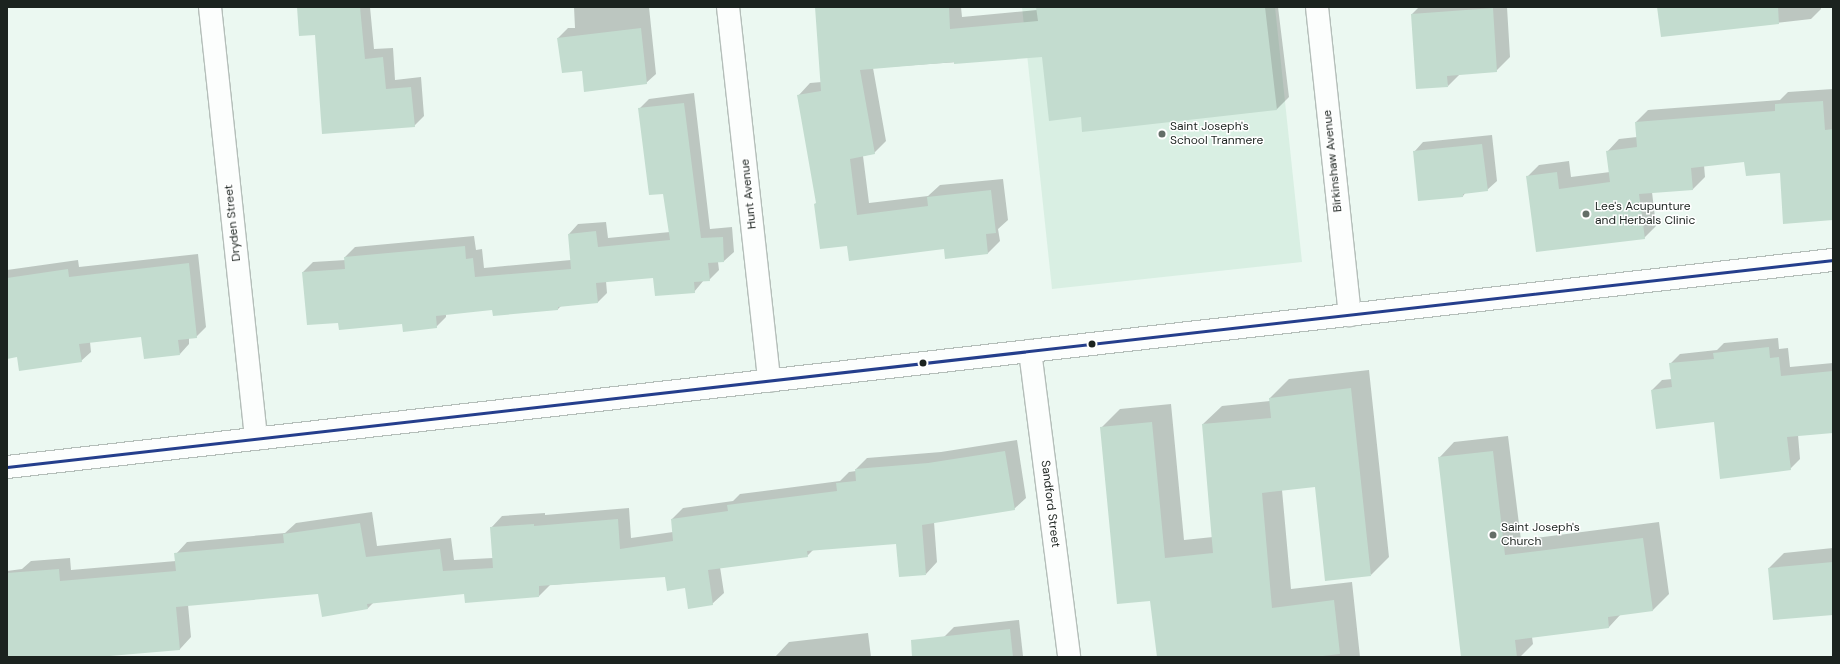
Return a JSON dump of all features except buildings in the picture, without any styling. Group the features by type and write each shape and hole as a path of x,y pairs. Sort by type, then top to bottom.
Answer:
{"main road":[{"name":"Dryden Street","path":"210,7 256,439"},
{"name":"Hunt Avenue","path":"728,7 769,381"},
{"name":"Birkinshaw Avenue","path":"1317,7 1350,315"},
{"path":"7,467 1833,260"},
{"name":"Sandford Street","path":"1030,351 1069,657"}],"shaded area":[{"name":"Saint Joseph's School Tranmere","path":"1022,7 1275,7 1302,262 1052,289"}],"transit line":[{"path":"7,467 1833,260"}],"place":[{"name":"Saint Joseph's School Tranmere","path":"1162,134"},
{"name":"Lee's Acupunture and Herbals Clinic","path":"1586,214"},
{"name":"Saint Joseph's Church","path":"1493,535"}]}
